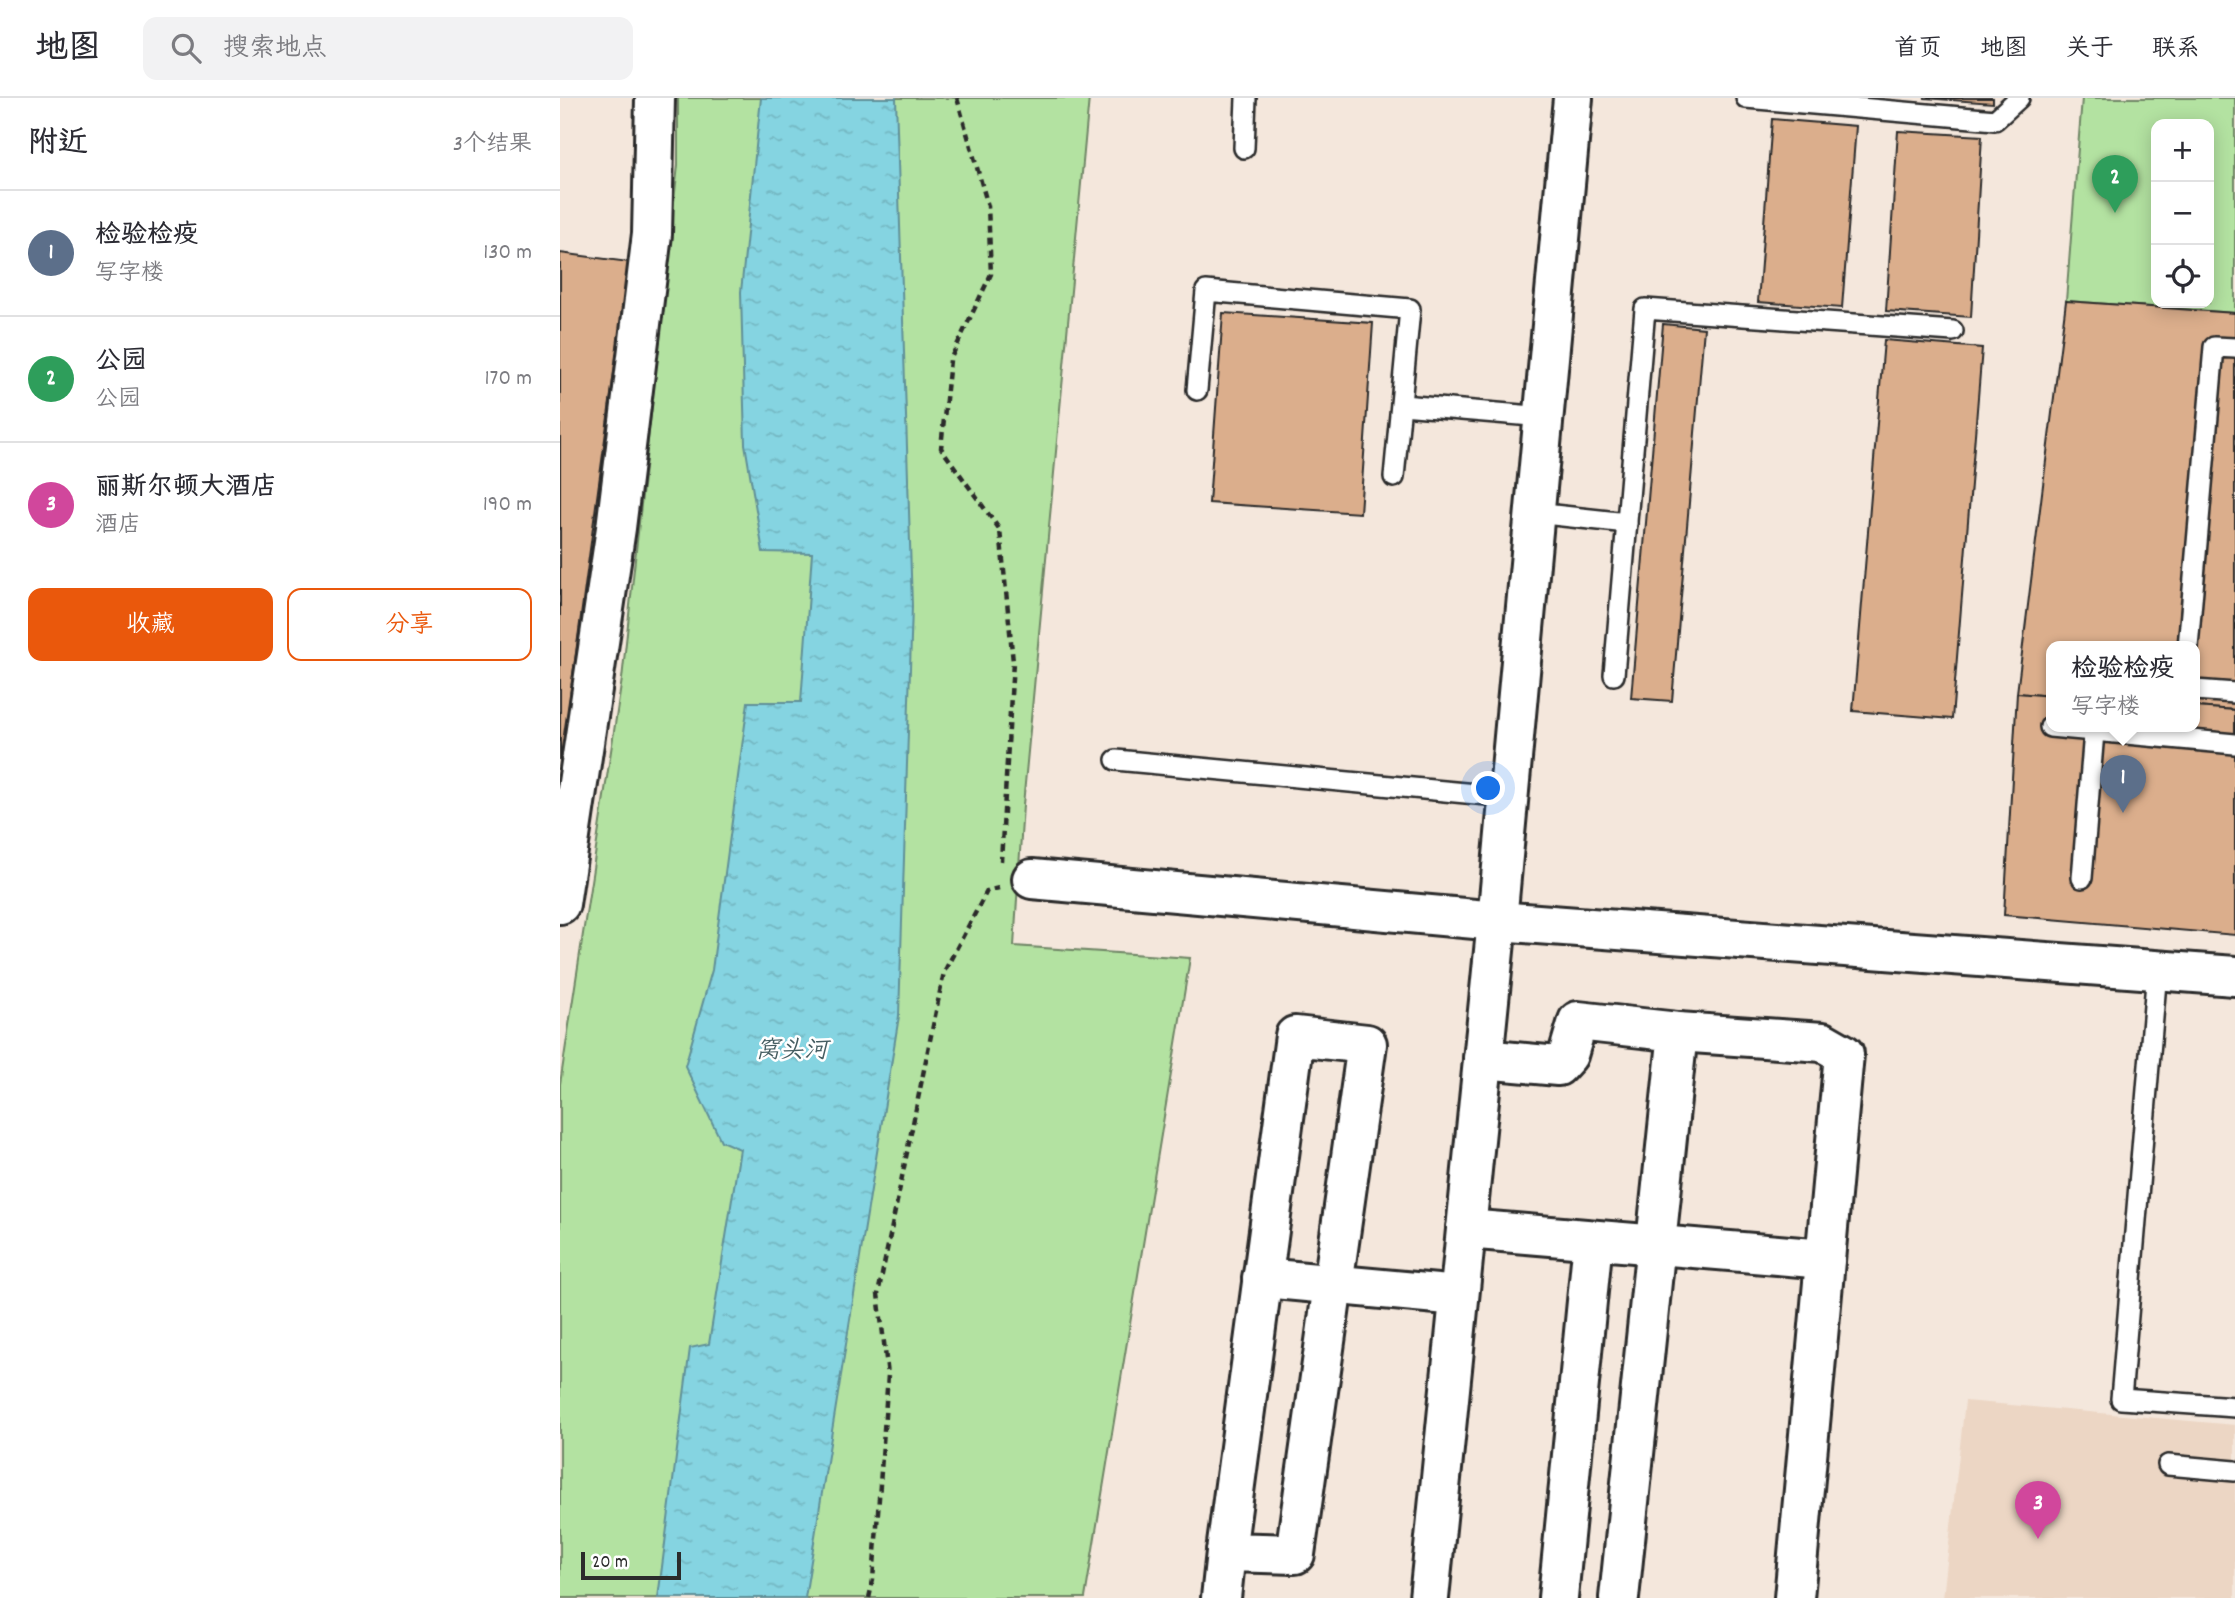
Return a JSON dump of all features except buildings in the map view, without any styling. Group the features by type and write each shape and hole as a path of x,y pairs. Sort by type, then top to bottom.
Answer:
{"street":[{"path":"560,904 616,528 652,234 655,98"},
{"path":"1429,1598 1497,921 1573,98"},
{"path":"1008,876 1497,921 2235,976"},
{"path":"1483,1059 1558,1066 1568,1055 1578,1021 1678,1032 1823,1042 1843,1054 1794,1598"},
{"path":"1619,1598 1678,1032"},
{"path":"1221,1598 1226,1552 1262,1278 1295,1036 1367,1044 1295,1554 1226,1552"},
{"path":"1466,1229 1825,1259"},
{"path":"1558,1598 1594,1240"},
{"path":"1262,1278 1460,1296"}],"lane":[{"path":"1244,148 1246,98"},
{"path":"1746,98 1995,121 2019,98"},
{"path":"1197,390 1206,291 1410,309 1394,477"},
{"path":"1614,675 1645,309 1953,331"},
{"path":"2189,641 2214,347 2235,348"},
{"path":"1402,405 1544,417"},
{"path":"1535,513 1627,523"},
{"path":"2200,690 2235,694"},
{"path":"2082,878 2094,732 2235,744"},
{"path":"1116,760 1508,797"},
{"path":"2157,970 2121,1399 2235,1407"},
{"path":"2168,1465 2235,1471"}],"path":[{"path":"869,1598 873,1580 888,1374 878,1294 944,972 987,891 1008,876 1013,662 1000,530 941,448 950,360 991,275 988,206 957,98"}],"shaded area":[{"path":"1965,1401 2235,1425 2235,1598 1943,1598"}],"green space":[{"path":"678,98 1089,98 1023,805 1014,946 1190,958 1085,1598 560,1598 560,1084 622,679 678,165"},
{"path":"2082,98 2235,98 2235,313 2165,308 2214,308 2214,119 2151,119 2151,307 2066,301"}],"water":[{"name":"窝头河","path":"761,98 896,98 912,606 899,1016 805,1598 658,1598 690,1348 709,1344 740,1149 721,1141 685,1066 712,970 748,702 801,702 812,553 763,552 745,444 741,292"}],"place":[{"name":"公园","path":"2115,213"},
{"name":"检验检疫","path":"2123,813"},
{"name":"丽斯尔顿大酒店","path":"2038,1539"}]}
